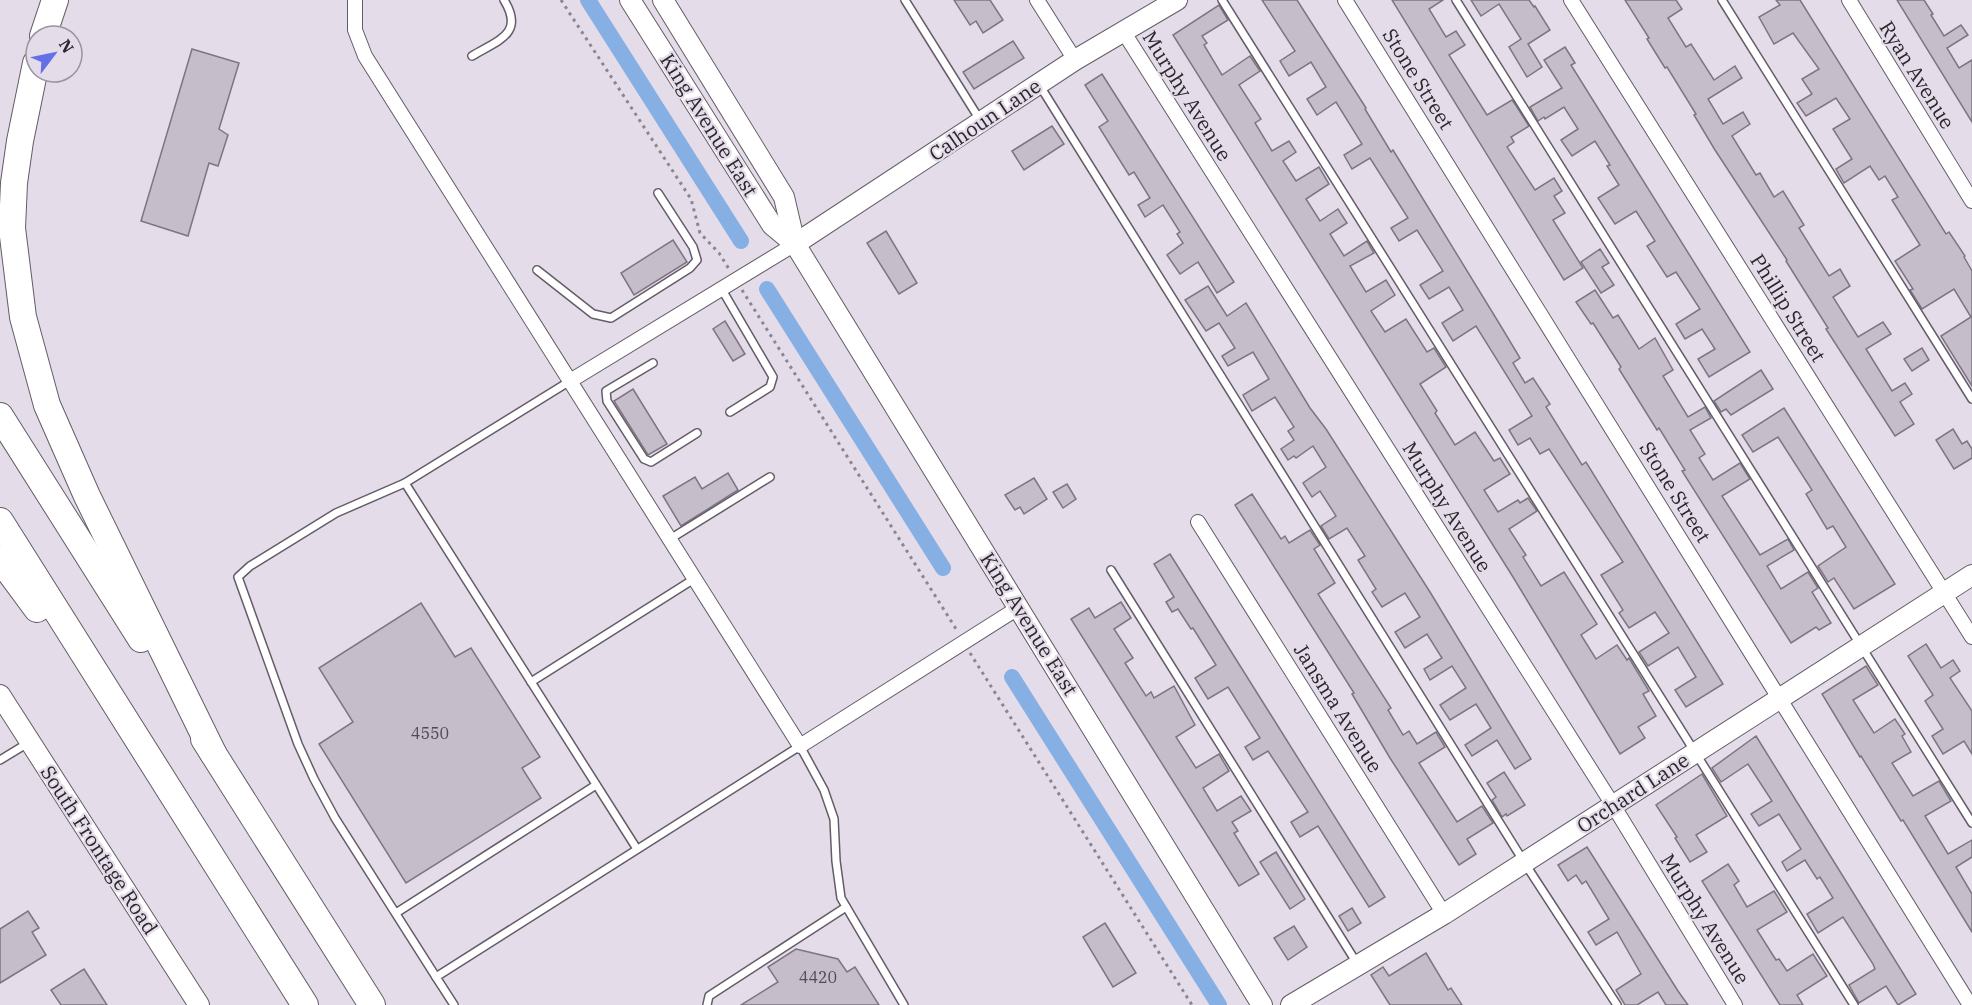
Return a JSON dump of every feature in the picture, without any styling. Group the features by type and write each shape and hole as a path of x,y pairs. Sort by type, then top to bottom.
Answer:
{"highway":[{"path":"47,24 55,0"},
{"path":"32,84 14,183 12,228 23,317 47,405 87,496 213,753"},
{"path":"0,416 372,1005"},
{"path":"0,521 305,1005"},
{"path":"0,559 160,774"}],"main road":[{"name":"King Avenue East","path":"630,0 772,225 795,244"},
{"name":"King Avenue East","path":"663,0 784,197 795,244 1262,1005"},
{"name":"Calhoun Lane","path":"795,244 1075,60 1173,1"},
{"name":"Orchard Lane","path":"1291,1005 1444,914 1972,575"},
{"name":"South Frontage Road","path":"0,695 199,1005"}],"street":[{"path":"355,0 355,30 365,56 800,746 1018,608"},
{"path":"1038,0 1075,60"},
{"name":"Stone Street","path":"1345,0 1970,1005"},
{"name":"Phillip Street","path":"1571,0 1972,638"},
{"name":"Ryan Avenue","path":"1849,0 1972,201"},
{"name":"Murphy Avenue","path":"1123,31 1613,805 1735,1005"},
{"path":"570,381 795,244"},
{"name":"Jansma Avenue","path":"1198,522 1444,914"}],"lane":[{"path":"472,56 509,33 513,24 512,12 504,0"},
{"path":"905,0 981,122"},
{"path":"1222,0 1854,1005"},
{"path":"1456,0 1972,823"},
{"path":"1722,0 1972,399"},
{"path":"1038,84 1524,862 1617,1005"},
{"path":"537,270 593,315 610,318 680,275 697,260 693,247 658,193"},
{"path":"720,288 773,377 770,387 730,412"},
{"path":"653,363 606,391 607,401 644,459 651,462 697,433"},
{"path":"454,1005 314,779 298,744 238,577 250,566 336,513 405,483 570,381"},
{"path":"670,539 770,477"},
{"path":"405,483 637,849"},
{"path":"1111,570 1358,965"},
{"path":"531,682 694,579"},
{"path":"0,760 30,742"},
{"path":"436,977 800,746 824,790 834,819 841,898 904,1005"},
{"path":"396,913 596,785"},
{"path":"707,1005 709,996 846,907"}],"path":[{"path":"561,0 691,199 700,233 719,253 1192,1005"}],"building":[{"path":"954,0 990,0 1003,20 983,33 976,21 970,25"},
{"path":"1262,0 1297,0 1366,108 1391,152 1393,150 1520,358 1513,363 1525,383 1533,378 1550,404 1546,407 1582,465 1586,462 1723,684 1686,707 1675,690 1696,677 1678,647 1648,666 1639,652 1669,633 1655,612 1629,628 1619,613 1623,610 1601,575 1623,562 1549,449 1540,454 1530,438 1518,445 1509,430 1532,416 1476,326 1453,341 1442,323 1463,310 1449,287 1429,299 1420,285 1443,271 1417,230 1399,241 1391,228 1408,218 1370,158 1352,169 1344,155 1362,144 1336,102 1317,115 1307,99 1326,87 1311,62 1289,76 1280,61 1295,51"},
{"path":"1392,0 1443,0 1429,9 1446,37 1456,31 1465,45 1449,55 1487,115 1512,100 1529,126 1511,137 1514,142 1507,147 1535,190 1554,178 1562,191 1554,196 1565,213 1553,220 1583,268 1564,280"},
{"path":"1471,0 1529,0 1550,30 1528,44 1542,67 1527,77 1509,47 1521,39 1499,4 1481,16"},
{"path":"1625,0 1676,0 1682,9 1668,18 1686,47 1691,44 1714,80 1735,66 1742,78 1708,99 1723,124 1743,112 1750,124 1732,136 1756,175 1760,173 1774,197 1783,191 1804,225 1799,228 1829,276 1840,269 1850,286 1833,297 1858,337 1883,322 1891,334 1866,349 1892,391 1905,383 1912,394 1900,402 1914,424 1895,436 1826,329 1828,328 1787,260 1715,150 1694,115 1696,114 1667,67 1665,68"},
{"path":"1776,0 1800,0 1946,234 1949,232 1965,256 1972,271 1972,386 1941,336 1971,317 1954,289 1922,309 1910,290 1913,289 1895,261 1920,245 1892,200 1898,197 1885,176 1879,180 1870,166 1844,183 1836,169 1852,159 1833,129 1850,119 1836,98 1806,116 1797,103 1812,94 1802,79 1819,69 1793,33 1774,44 1759,17 1780,5"},
{"path":"1897,0 1924,0 1944,36 1961,25 1968,35 1947,48 1959,68 1972,60 1972,122"},
{"path":"1219,5 1228,20 1202,36 1207,43 1204,45 1222,75 1250,56 1260,71 1239,85 1261,119 1255,123 1272,151 1289,141 1296,152 1283,161 1296,181 1319,167 1329,184 1306,199 1320,221 1338,209 1347,223 1330,234 1344,256 1367,241 1374,253 1350,266 1366,292 1386,280 1395,295 1371,311 1385,332 1406,319 1427,352 1434,348 1446,367 1420,384 1455,445 1475,432 1494,461 1500,458 1510,474 1484,490 1498,512 1518,500 1520,503 1528,498 1537,511 1509,529 1526,555 1523,557 1541,586 1564,572 1597,624 1581,635 1596,659 1617,645 1627,660 1629,658 1649,691 1643,694 1656,716 1638,727 1645,738 1620,754 1513,577 1173,35"},
{"path":"1013,41 1024,58 974,89 963,72"},
{"path":"1565,47 1575,63 1571,65 1750,352 1709,377 1698,359 1715,349 1702,329 1685,339 1676,324 1700,309 1676,272 1667,277 1647,246 1655,241 1636,211 1615,224 1598,198 1619,185 1595,141 1572,156 1561,140 1578,129 1564,107 1538,121 1530,107 1562,88 1544,60"},
{"path":"192,49 239,63 219,129 228,135 218,166 209,163 188,236 141,221"},
{"path":"1102,74 1234,282 1217,293 1198,262 1180,274 1167,255 1183,243 1177,234 1180,232 1163,205 1145,217 1138,205 1150,198 1134,172 1129,175 1099,127 1108,121 1085,85"},
{"path":"1052,126 1064,144 1024,170 1012,151"},
{"path":"886,231 917,283 899,294 867,243"},
{"path":"673,240 687,262 634,295 621,273"},
{"path":"1600,249 1609,263 1602,267 1614,285 1601,293 1581,262"},
{"path":"1208,286 1227,316 1246,303 1310,408 1326,429 1430,592 1531,759 1515,769 1497,740 1472,756 1465,745 1491,728 1476,704 1450,720 1440,705 1466,688 1452,666 1430,680 1424,669 1442,658 1427,634 1405,648 1395,632 1420,617 1405,593 1382,607 1372,592 1376,589 1358,560 1365,556 1347,528 1329,539 1321,526 1336,516 1320,491 1312,497 1303,483 1326,467 1313,446 1296,458 1294,456 1288,460 1281,449 1294,440 1288,431 1294,427 1275,397 1252,411 1243,395 1269,379 1253,352 1228,366 1222,356 1235,348 1219,323 1206,331 1185,300"},
{"path":"1595,290 1613,318 1618,315 1639,349 1655,338 1673,370 1663,376 1688,417 1705,407 1711,418 1690,430 1705,454 1699,458 1713,480 1740,463 1750,479 1722,496 1760,555 1788,539 1794,550 1767,566 1781,589 1808,572 1818,588 1812,592 1831,623 1819,630 1816,627 1791,643 1682,471 1685,470 1659,428 1657,430 1619,369 1621,367 1593,323 1591,324 1576,302"},
{"path":"725,321 745,354 733,361 713,329"},
{"path":"1922,348 1929,360 1912,371 1904,359"},
{"path":"1761,370 1773,389 1731,415 1726,409 1721,412 1714,401"},
{"path":"633,389 667,444 648,455 614,401"},
{"path":"1784,408 1895,584 1854,609 1834,578 1828,582 1818,566 1846,547 1833,526 1827,529 1806,494 1812,490 1778,437 1753,452 1742,435"},
{"path":"1953,429 1962,444 1967,441 1972,449 1972,458 1954,469 1936,440"},
{"path":"728,473 738,490 681,526 663,496 695,477 702,489"},
{"path":"1034,478 1047,499 1024,514 1020,507 1015,510 1005,495"},
{"path":"1067,484 1076,499 1063,508 1053,492"},
{"path":"1252,494 1281,539 1285,536 1289,543 1310,530 1320,545 1314,549 1335,583 1318,594 1391,708 1388,710 1403,735 1409,731 1417,744 1436,732 1445,747 1419,763 1457,822 1482,806 1493,823 1467,839 1476,854 1459,865 1390,758 1352,694 1354,693 1235,505"},
{"path":"1170,554 1385,897 1369,907 1318,826 1300,837 1291,822 1308,812 1268,751 1253,760 1245,747 1260,738 1228,687 1208,699 1195,678 1216,665 1178,609 1172,612 1166,602 1174,597 1154,564"},
{"path":"1121,602 1131,618 1114,629 1133,658 1125,663 1146,696 1151,692 1154,698 1174,686 1195,725 1176,737 1196,768 1219,754 1229,771 1203,788 1217,811 1241,796 1251,811 1232,822 1238,831 1234,833 1259,874 1239,886 1071,619 1089,608 1095,618"},
{"path":"421,603 455,657 471,648 540,757 522,768 541,798 406,883 319,744 353,722 319,668"},
{"path":"1926,644 1941,668 1953,660 1960,671 1950,678 1972,711 1972,754 1964,741 1943,754 1932,736 1943,729 1925,701 1933,695 1908,656"},
{"path":"1866,666 1878,685 1853,700 1874,733 1895,719 1905,734 1902,736 1911,752 1892,763 1913,796 1939,781 1951,801 1925,816 1948,854 1972,840 1972,857 1956,867 1972,894 1972,932 1822,694"},
{"path":"1756,736 1916,994 1898,1005 1886,986 1859,1003 1849,985 1875,969 1873,964 1843,917 1818,933 1807,914 1833,898 1820,877 1817,879 1805,860 1787,871 1782,862 1801,849 1779,814 1759,826 1751,814 1772,801 1748,764 1721,782 1712,768"},
{"path":"1504,772 1525,805 1502,817 1492,800 1496,797 1487,783"},
{"path":"1702,774 1727,816 1696,835 1707,852 1690,862 1656,805"},
{"path":"1587,847 1688,1005 1666,1005 1658,992 1637,1005 1625,1005 1616,990 1641,974 1617,932 1596,945 1588,932 1609,919 1586,881 1582,884 1576,875 1568,881 1558,865"},
{"path":"1276,852 1305,899 1290,909 1260,862"},
{"path":"1728,864 1739,881 1734,885 1747,907 1774,891 1787,912 1757,930 1776,960 1779,959 1787,971 1813,954 1827,976 1797,995 1803,1005 1780,1005 1702,881"},
{"path":"1352,908 1361,923 1348,931 1339,916"},
{"path":"28,911 39,928 32,932 46,955 0,983 0,929"},
{"path":"1105,923 1136,973 1113,987 1083,937"},
{"path":"1294,926 1307,947 1288,960 1274,938"},
{"path":"796,949 838,959 847,972 855,967 879,1005 741,1005 778,982 768,967"},
{"path":"1426,953 1448,990 1451,988 1462,1005 1390,1005 1371,975 1383,967 1389,976"},
{"path":"84,969 107,1005 61,1005 51,990"}],"waterway":[{"path":"588,0 741,241"},
{"path":"767,289 943,568"},
{"path":"1012,677 1219,1005"}]}
